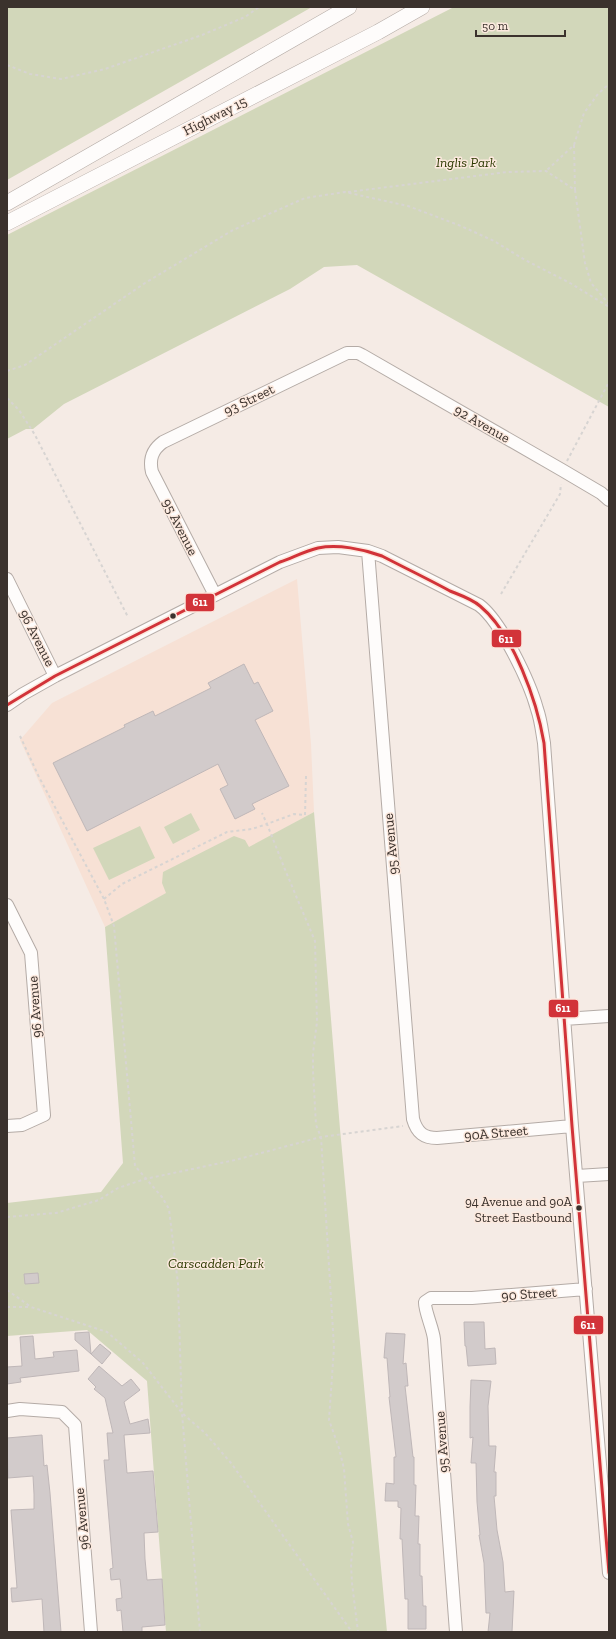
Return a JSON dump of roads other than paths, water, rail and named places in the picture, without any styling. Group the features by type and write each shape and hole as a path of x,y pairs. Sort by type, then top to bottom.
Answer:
{"main road":[{"name":"Highway 15","path":"7,203 349,7"},
{"path":"378,32 410,7"},
{"name":"Highway 15","path":"7,223 378,32 422,7"}],"street":[{"name":"93 Street","path":"151,457 153,452 163,442 339,356 353,353"},
{"name":"92 Avenue","path":"353,353 362,355 562,470 601,493 609,500"},
{"name":"95 Avenue","path":"151,457 152,472 215,595"},
{"path":"7,705 23,694 56,676 280,562 318,548 338,547 368,551 389,560 485,609 498,625 532,694 541,725 544,743 572,1126 609,1573"},
{"name":"95 Avenue","path":"368,551 413,1119 418,1130"},
{"name":"96 Avenue","path":"7,579 56,676"},
{"name":"96 Avenue","path":"7,905 31,953 44,1115 22,1125 7,1126"},
{"path":"564,1019 609,1016"},
{"name":"90A Street","path":"418,1130 430,1138 437,1138 572,1126"},
{"path":"577,1176 609,1174"},
{"name":"90 Street","path":"472,1298 586,1289"},
{"name":"95 Avenue","path":"456,1632 434,1339 433,1330 424,1306 426,1300 431,1298 472,1298"},
{"name":"96 Avenue","path":"7,1411 20,1409 62,1412 75,1425 91,1632"}],"place":[{"name":"94 Avenue and 90A Street Eastbound","path":"579,1208"}],"park label":[{"name":"Inglis Park","path":"466,162"},
{"name":"Carscadden Park","path":"216,1263"}]}
